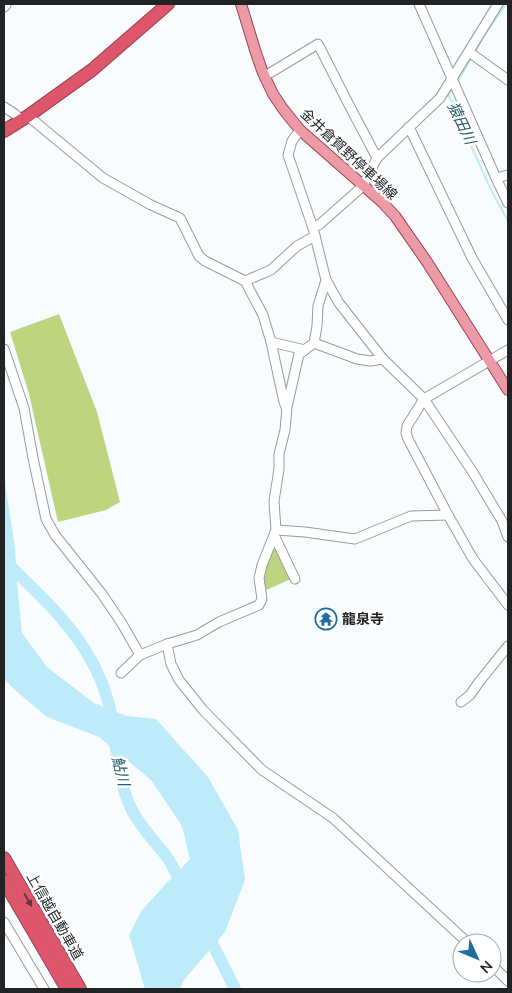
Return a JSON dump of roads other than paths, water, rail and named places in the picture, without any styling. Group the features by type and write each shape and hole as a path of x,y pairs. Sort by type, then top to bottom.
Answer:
{"highway":[{"path":"4,131 92,70 168,4"},
{"name":"上信越自動車道","path":"4,858 80,989"},
{"name":"上信越自動車道","path":"4,881 66,989"}],"main road":[{"name":"金井倉賀野停車場線","path":"241,4 265,76 273,94 283,109 300,130 382,202 395,216 427,262 508,390"}],"street":[{"path":"419,4 508,203"},
{"path":"245,281 271,270 363,186 377,158 440,98 470,53 498,4"},
{"path":"265,76 318,44 377,158"},
{"path":"470,53 508,80"},
{"path":"4,107 24,118 103,178 151,205 180,218 199,256 205,261 245,281 263,315 284,402 287,407"},
{"path":"409,127 472,258 508,320"},
{"path":"300,130 292,141 288,155 314,232 326,280 339,303 383,359 424,400 472,471 502,521 508,536"},
{"path":"496,178 508,175"},
{"path":"295,579 275,532 274,501 279,469 279,454 299,354 314,343 318,306 326,280"},
{"path":"271,342 305,350"},
{"path":"314,343 356,359 370,361 383,359"},
{"path":"4,349 24,408 46,520 55,535 102,594 140,655"},
{"path":"508,350 424,400 407,426 406,433 473,559 508,605"},
{"path":"275,532 305,532 355,540 411,516 448,515"},
{"path":"121,673 140,655 196,635 259,605 262,599 258,578 275,532"},
{"path":"167,644 171,664 180,680 203,710 262,770 333,818 457,933"},
{"path":"461,702 470,695 508,646"},
{"path":"4,922 7,933 44,989"}],"water":[{"path":"4,477 15,547 22,633 47,667 94,703 127,716 156,719 208,777 238,830 245,880 225,932 184,980 180,989 145,989 129,935 142,910 190,859 182,826 151,780 99,737 47,717 4,679"}],"waterway":[{"name":"猿田川","path":"475,53 482,39 506,4"},
{"name":"猿田川","path":"457,82 471,59"},
{"name":"猿田川","path":"453,88 448,94 491,190 508,221"},
{"name":"鮎川","path":"4,560 69,627 94,665 110,709 122,784 126,796 138,821 167,857 183,887"},
{"name":"鮎川","path":"206,931 235,989"}],"place":[{"name":"龍泉寺","path":"326,619"}]}
